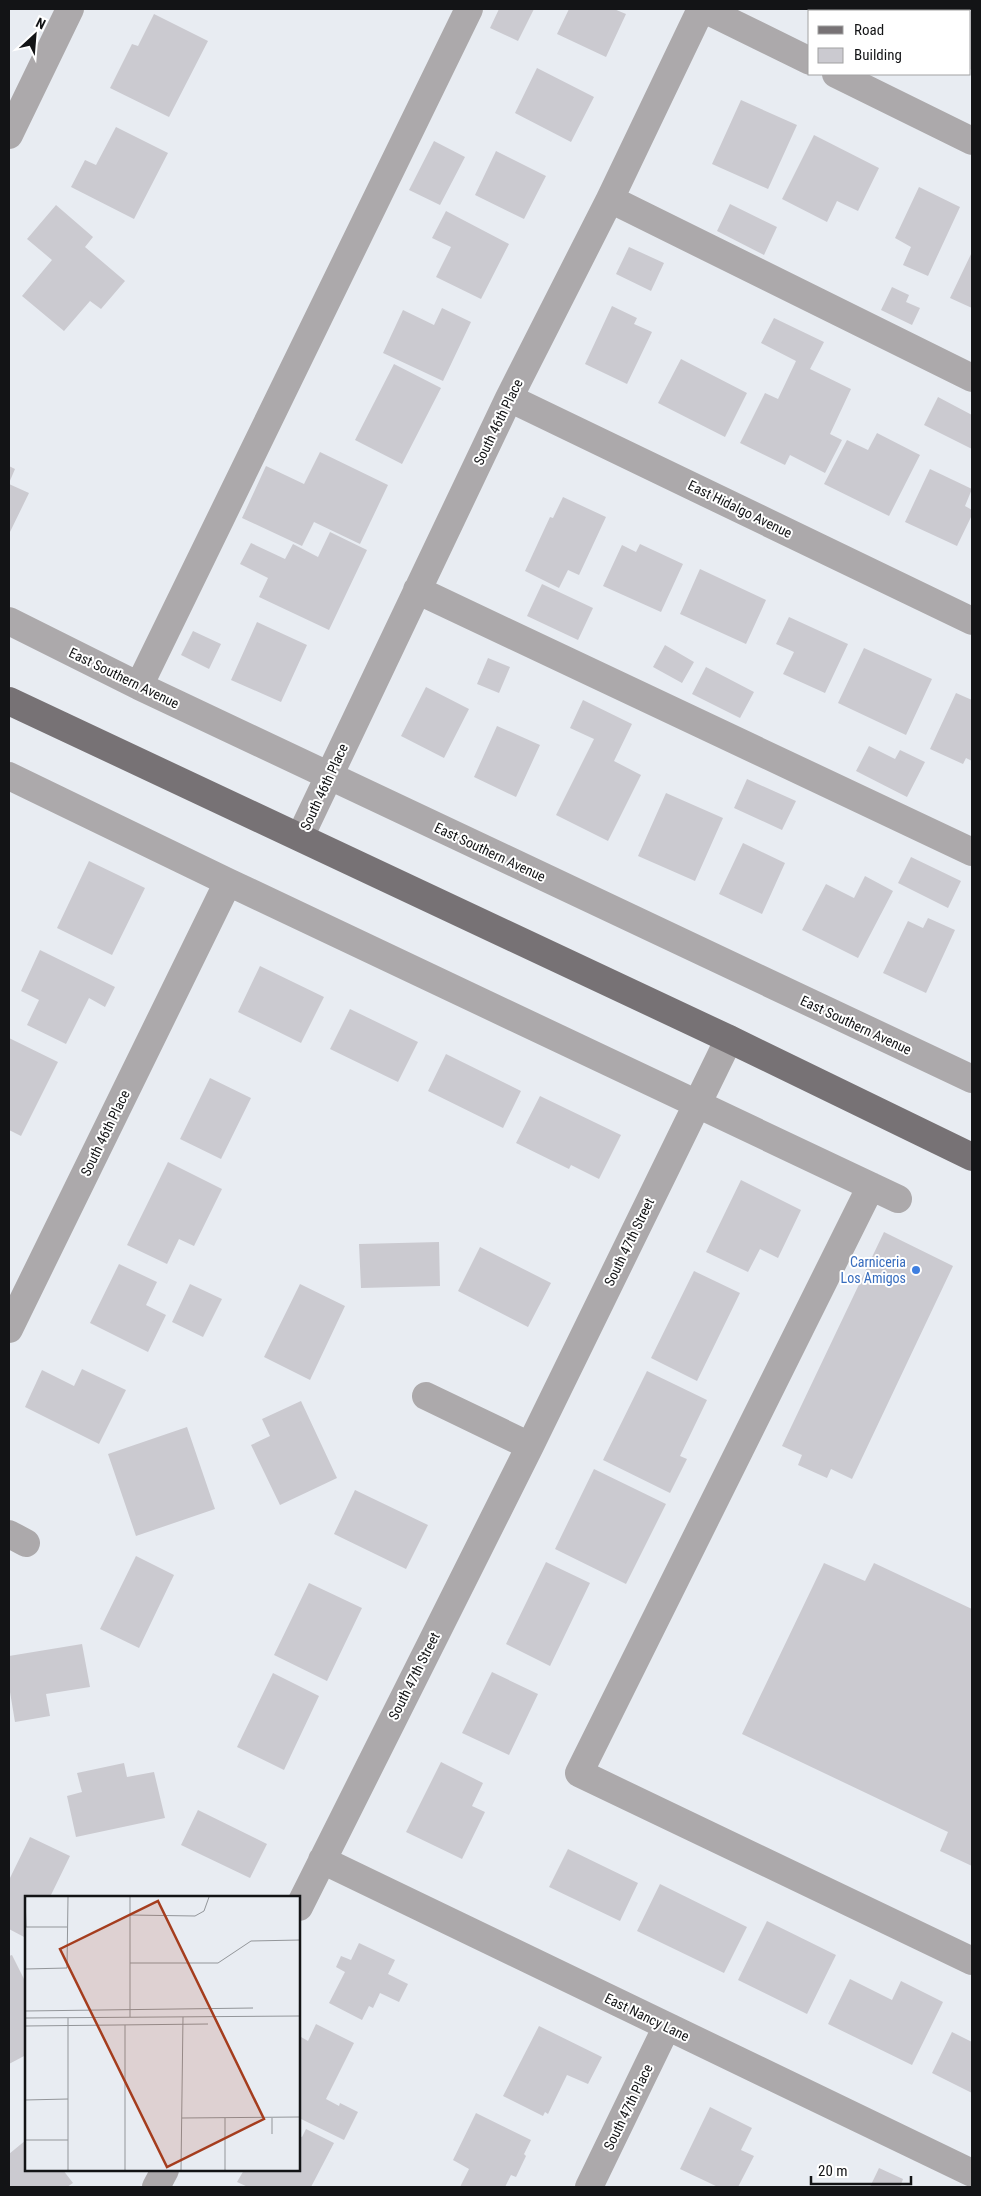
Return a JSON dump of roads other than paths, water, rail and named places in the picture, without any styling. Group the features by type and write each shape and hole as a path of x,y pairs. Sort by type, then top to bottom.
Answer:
{"main road":[{"path":"9,700 729,1039 972,1157"}],"street":[{"path":"9,134 70,9"},
{"path":"139,686 469,9"},
{"path":"702,9 808,60"},
{"name":"South 46th Place","path":"300,837 508,398 610,199 702,9"},
{"path":"838,75 972,141"},
{"path":"610,199 972,378"},
{"name":"East Hidalgo Avenue","path":"508,398 972,621"},
{"path":"417,590 972,852"},
{"name":"East Southern Avenue","path":"9,622 139,686 972,1079"},
{"path":"9,776 228,882 898,1199"},
{"name":"South 46th Place","path":"9,1329 228,882"},
{"name":"South 47th Street","path":"300,1905 530,1446 729,1039"},
{"path":"871,1186 579,1773 972,1961"},
{"path":"426,1396 530,1446"},
{"name":"East Nancy Lane","path":"322,1860 972,2173"},
{"name":"South 47th Place","path":"589,2187 667,2026"},
{"path":"156,2187 164,2171"}],"place":[{"name":"Carniceria Los Amigos","path":"916,1270"}]}
